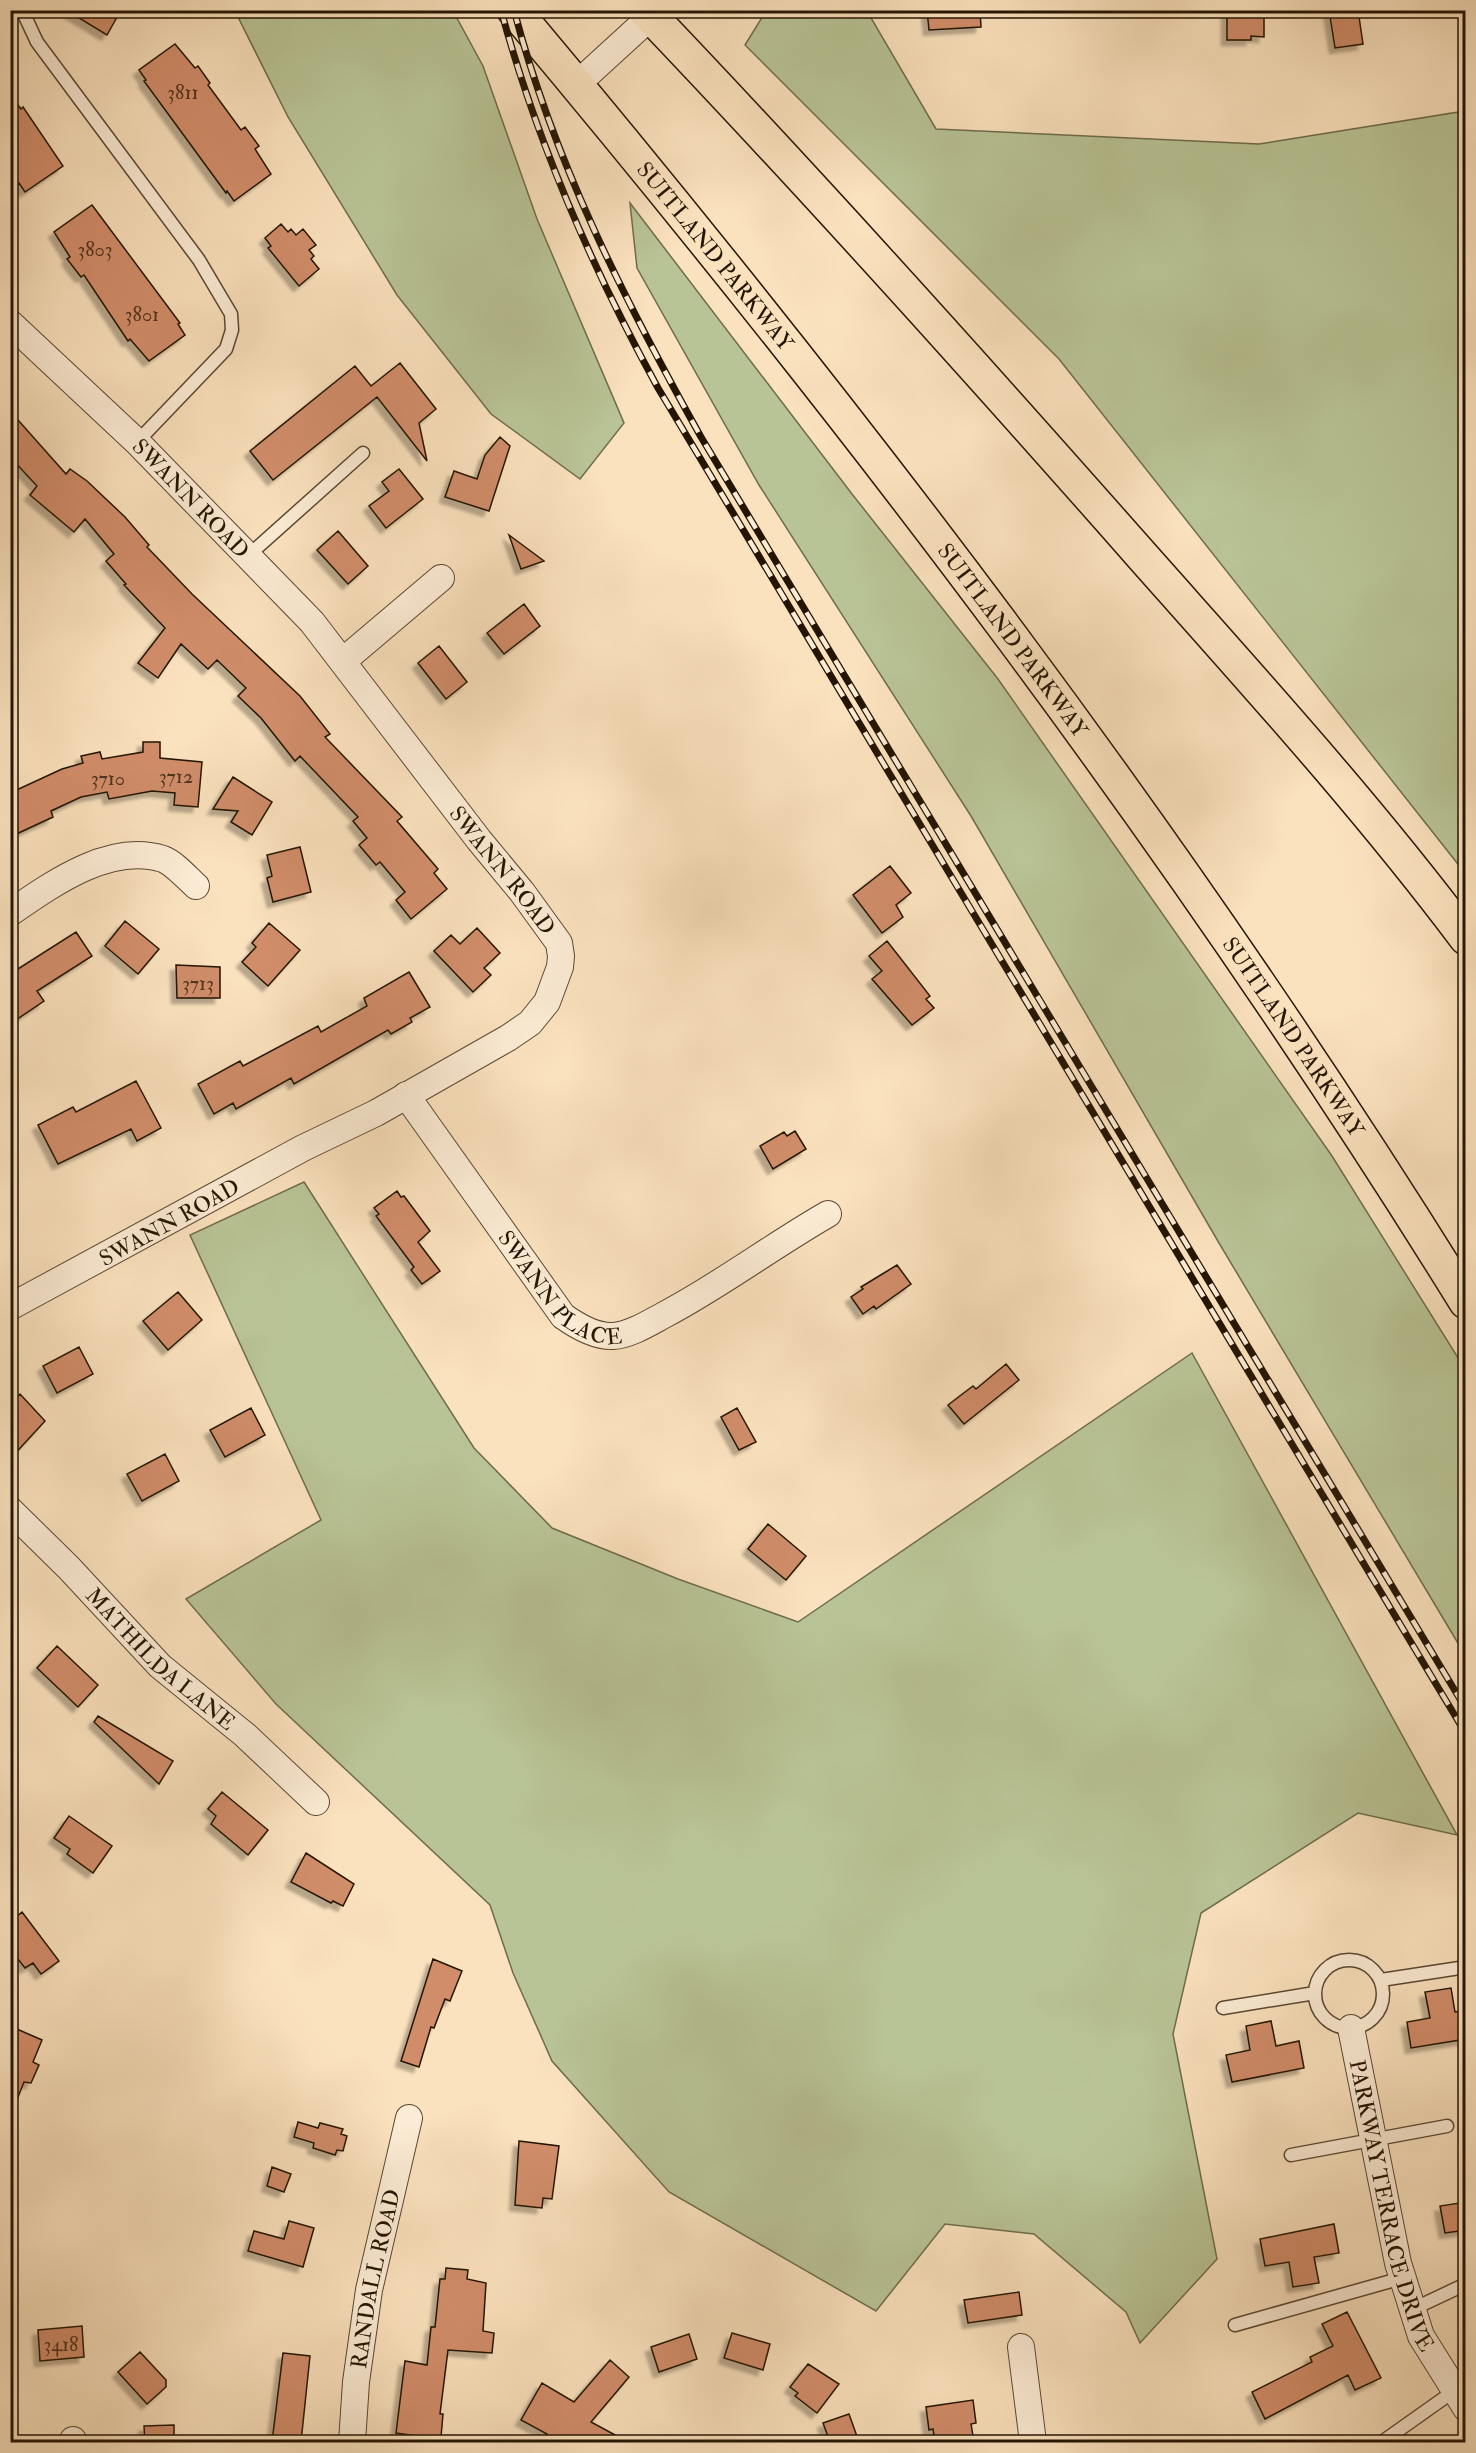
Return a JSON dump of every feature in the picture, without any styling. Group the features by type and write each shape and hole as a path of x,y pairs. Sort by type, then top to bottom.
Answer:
{"highway":[{"name":"SUITLAND PARKWAY","path":"514,10 816,381 1044,682 1259,987 1375,1160 1466,1302"},
{"path":"652,13 1057,459 1325,765 1466,938"}],"street":[{"path":"576,85 652,13"},
{"name":"SWANN ROAD","path":"10,323 137,442 312,622 479,840 522,892 559,943 561,956 547,1002 530,1023 376,1113 303,1148 10,1307"},
{"path":"343,661 441,578"},
{"path":"10,913 83,869 124,855 165,860 196,885"},
{"name":"SWANN PLACE","path":"406,1095 563,1316 592,1333 613,1336 637,1329 701,1295 784,1239 828,1214"},
{"name":"MATHILDA LANE","path":"10,1510 69,1568 160,1666 245,1735 316,1802"},
{"name":"PARKWAY TERRACE DRIVE","path":"1351,2028 1402,2278 1421,2336 1460,2399"},
{"name":"RANDALL ROAD","path":"352,2442 356,2382 369,2290 409,2118"},
{"path":"1021,2347 1033,2442"}],"lane":[{"path":"22,10 37,42 199,260 231,314 232,330 226,350 137,442"},
{"path":"249,555 363,453"},
{"path":"1346,1959 1361,1961 1373,1968 1382,1980 1384,1995 1381,2008 1372,2020 1351,2028 1332,2024 1321,2014 1315,2000 1316,1993 1322,1973 1333,1964 1346,1959"},
{"path":"1382,1980 1466,1967"},
{"path":"1223,2008 1316,1993"},
{"path":"1291,2155 1447,2126"},
{"path":"1235,2325 1402,2278"},
{"path":"1413,2309 1466,2284"},
{"path":"1382,2442 1460,2399"}],"green space":[{"path":"235,11 453,11 483,66 537,219 624,423 580,479 491,414 397,295 288,117"},
{"path":"766,11 867,11 936,129 1259,144 1465,111 1465,873 1059,359 745,45"},
{"path":"630,203 852,494 998,679 1332,1156 1465,1369 1465,1655 1219,1243 971,816 759,485 637,268"},
{"path":"304,1182 474,1448 552,1528 678,1579 798,1622 1192,1353 1457,1835 1358,1813 1201,1913 1173,2034 1217,2259 1140,2343 1126,2312 1034,2234 945,2224 876,2311 669,2192 552,2061 513,1973 490,1905 276,1704 186,1599 321,1520 190,1235"}],"building":[{"path":"66,10 121,10 107,35"},
{"path":"927,10 980,10 981,27 929,30"},
{"path":"1227,10 1264,10 1264,37 1251,36 1251,40 1227,40"},
{"path":"1329,10 1358,10 1363,44 1335,48"},
{"path":"175,44 195,68 198,66 210,83 208,85 241,130 245,127 259,146 255,149 271,174 234,201 144,81 146,80 139,70"},
{"path":"10,94 21,109 23,107 63,166 25,192 19,183 10,190"},
{"path":"92,205 180,323 178,324 185,335 149,361 130,339 128,341 84,275 81,277 67,259 70,257 54,232"},
{"path":"281,224 288,232 291,229 296,235 303,229 316,245 309,250 314,256 311,259 319,269 299,286 268,248 271,246 265,238"},
{"path":"400,363 436,409 419,423 427,461 377,397 273,480 250,451 355,366 371,386"},
{"path":"10,411 66,474 70,469 87,481 125,517 149,545 147,547 192,594 300,696 330,734 325,737 402,817 397,821 438,869 434,873 447,889 411,919 396,900 405,892 380,862 376,865 359,845 367,838 353,821 358,817 300,756 295,761 261,718 238,696 246,688 217,660 208,669 181,644 158,678 138,663 165,628 124,585 126,584 106,561 114,554 85,519 74,532 30,495 37,486 10,457"},
{"path":"500,437 510,446 489,511 445,497 454,471 477,479 485,455"},
{"path":"399,469 423,499 386,528 369,506 389,491 382,482"},
{"path":"338,531 368,566 348,584 317,550"},
{"path":"509,535 544,561 521,569"},
{"path":"524,604 540,626 504,654 487,633"},
{"path":"439,646 467,682 446,699 418,663"},
{"path":"143,742 160,742 160,758 202,762 198,807 174,805 175,793 152,791 109,799 107,792 81,797 51,811 53,817 10,837 10,793 62,769 83,763 81,756 100,752 102,759 143,752"},
{"path":"233,777 272,802 252,835 231,822 238,811 213,809"},
{"path":"300,847 311,892 273,902 267,878 272,876 267,855"},
{"path":"890,866 911,893 896,905 903,917 882,933 853,895"},
{"path":"125,921 159,949 138,974 105,946"},
{"path":"269,923 300,950 268,986 242,962 256,947 252,943"},
{"path":"477,928 500,953 484,968 491,975 473,992 434,951 451,935 460,944"},
{"path":"76,932 92,956 37,991 44,1001 10,1024 10,974"},
{"path":"887,941 930,996 926,999 934,1008 912,1025 872,979 882,971 869,956"},
{"path":"176,965 220,967 220,998 177,998"},
{"path":"409,972 430,1007 410,1018 412,1022 391,1034 388,1030 294,1084 291,1078 236,1109 233,1103 214,1114 198,1084 240,1061 243,1066 318,1026 321,1032 367,1006 364,998"},
{"path":"136,1081 161,1128 137,1141 131,1129 58,1164 38,1125 73,1107 76,1112"},
{"path":"795,1131 806,1149 773,1169 760,1146 784,1132 787,1136"},
{"path":"397,1191 401,1197 404,1196 430,1231 418,1242 440,1271 422,1284 411,1270 414,1267 376,1216 379,1214 374,1208"},
{"path":"897,1265 911,1284 876,1309 874,1306 863,1314 851,1297 863,1289 861,1287"},
{"path":"178,1292 202,1320 168,1350 143,1321"},
{"path":"79,1347 93,1374 57,1393 43,1366"},
{"path":"1006,1364 1019,1380 964,1424 948,1405 973,1386 976,1389"},
{"path":"20,1394 45,1421 10,1459 10,1404"},
{"path":"251,1408 265,1435 225,1457 210,1430"},
{"path":"737,1408 756,1442 739,1450 721,1417"},
{"path":"165,1454 179,1481 142,1501 127,1474"},
{"path":"768,1524 806,1556 786,1580 748,1549"},
{"path":"57,1646 98,1685 78,1707 37,1668"},
{"path":"98,1716 173,1761 159,1784 94,1722"},
{"path":"222,1792 268,1830 248,1855 211,1824 216,1816 208,1809"},
{"path":"69,1816 112,1846 93,1873 67,1854 70,1849 54,1838"},
{"path":"306,1853 354,1884 343,1906 333,1901 331,1903 291,1882"},
{"path":"22,1912 59,1961 41,1974 33,1963 25,1968 10,1949 10,1922"},
{"path":"433,1959 462,1971 450,2001 445,1999 434,2028 431,2027 419,2067 401,2061"},
{"path":"1451,1988 1455,2012 1466,2010 1466,2039 1411,2048 1407,2022 1430,2018 1425,1992"},
{"path":"1271,2021 1276,2046 1299,2041 1304,2068 1232,2082 1226,2055 1250,2050 1246,2026"},
{"path":"10,2026 42,2040 33,2062 39,2065 31,2083 24,2082 11,2115"},
{"path":"298,2122 318,2128 320,2123 343,2129 341,2134 347,2136 343,2151 337,2150 335,2155 313,2148 314,2143 294,2137"},
{"path":"519,2141 559,2146 552,2199 543,2198 542,2208 515,2205"},
{"path":"272,2167 291,2174 284,2192 267,2186"},
{"path":"1466,2202 1466,2230 1445,2233 1440,2206"},
{"path":"289,2221 314,2228 303,2267 248,2251 254,2231 284,2239"},
{"path":"1334,2224 1339,2253 1314,2257 1319,2283 1293,2287 1289,2262 1265,2266 1260,2239"},
{"path":"446,2268 468,2270 467,2279 486,2283 483,2331 494,2333 492,2353 448,2350 440,2414 443,2414 441,2437 436,2437 436,2442 415,2442 416,2436 396,2433 405,2361 427,2365 431,2327 435,2327 440,2279 445,2279"},
{"path":"1019,2292 1022,2315 968,2323 964,2300"},
{"path":"1347,2312 1381,2378 1355,2390 1348,2375 1265,2419 1252,2392 1312,2362 1310,2357 1333,2346 1322,2324"},
{"path":"82,2326 84,2357 40,2361 38,2330"},
{"path":"732,2333 770,2344 763,2370 724,2358"},
{"path":"689,2334 697,2359 659,2372 651,2347"},
{"path":"140,2352 166,2380 166,2387 147,2404 118,2372"},
{"path":"283,2353 310,2356 301,2442 272,2442"},
{"path":"610,2360 629,2377 591,2422 628,2442 542,2442 547,2434 521,2420 542,2383 574,2402"},
{"path":"808,2364 839,2384 817,2413 795,2396 798,2393 790,2387"},
{"path":"973,2400 976,2423 971,2424 974,2442 935,2442 933,2429 929,2430 926,2407"},
{"path":"849,2414 859,2442 830,2442 823,2423"},
{"path":"174,2425 174,2442 145,2442 144,2426"}],"railway":[{"path":"501,10 531,108 568,204 611,297 658,388 1466,1734"},
{"path":"514,10 549,122 594,230 645,334 701,437 1466,1709"}]}
